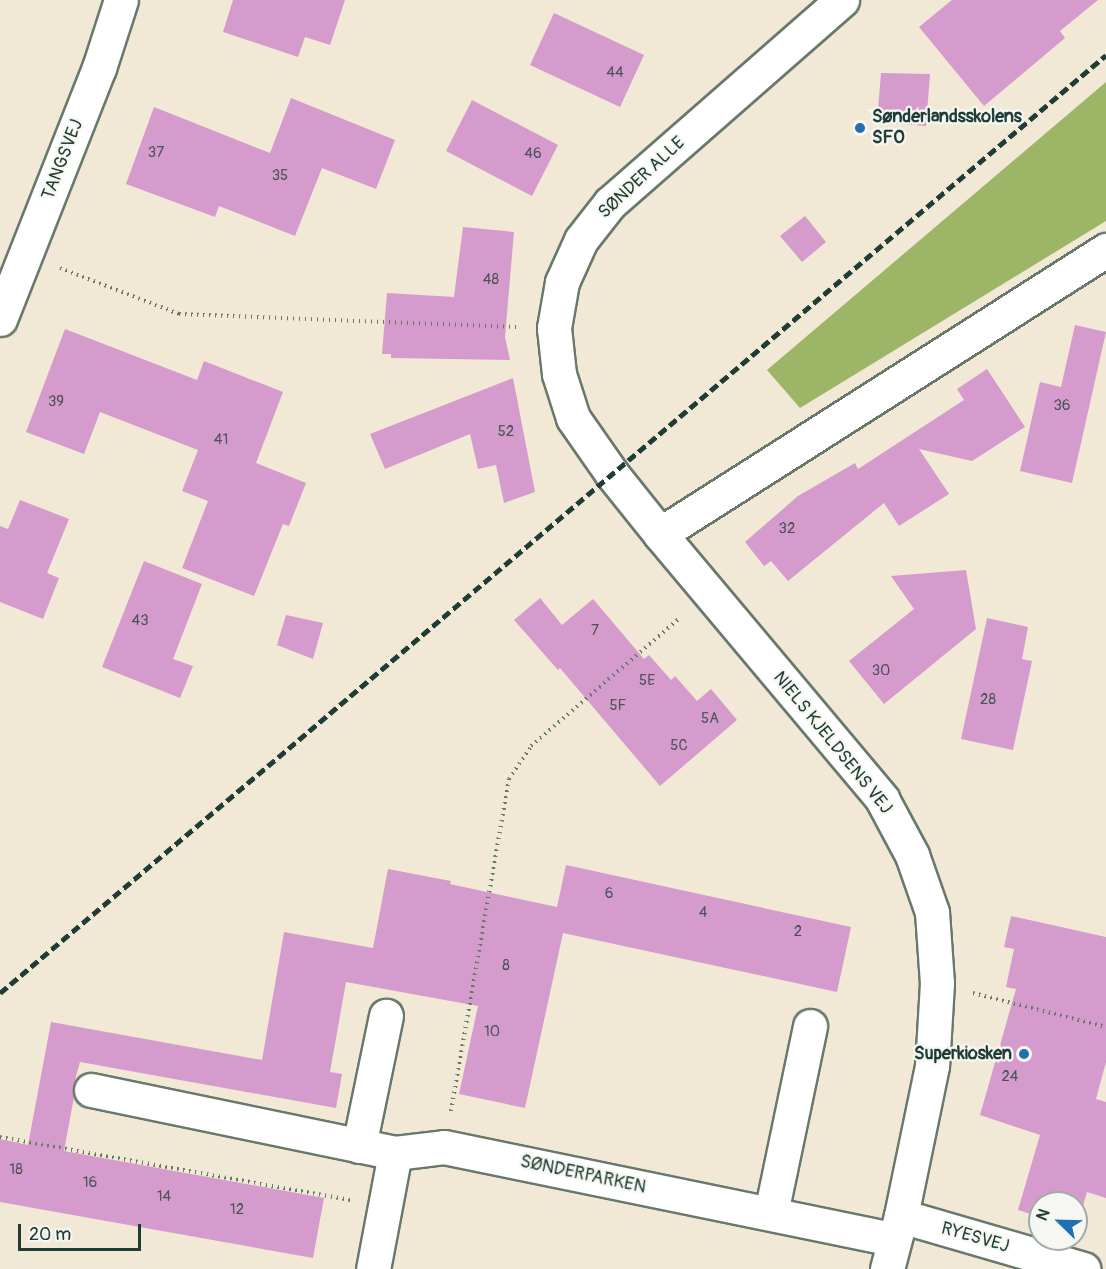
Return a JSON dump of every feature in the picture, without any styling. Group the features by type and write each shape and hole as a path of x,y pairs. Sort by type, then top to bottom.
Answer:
{"street":[{"name":"TANGSVEJ","path":"0,319 99,68 121,0"},
{"name":"SØNDER ALLE","path":"612,474 573,418 559,374 554,328 562,282 581,240 610,203 842,0"},
{"path":"660,534 1106,250"},
{"name":"NIELS KJELDSENS VEJ","path":"612,474 882,800 912,855 932,912 937,983 932,1066 894,1241"},
{"path":"359,1146 386,1016"},
{"path":"771,1214 810,1026"},
{"name":"SØNDERPARKEN","path":"91,1090 395,1154 444,1147 894,1241"},
{"path":"373,1269 395,1154"},
{"name":"RYESVEJ","path":"894,1241 1083,1269"}],"path":[{"path":"26,255 178,314 554,328"},
{"path":"444,1147 509,779 531,746 709,593"},
{"path":"937,983 1106,1027"},
{"path":"0,1137 386,1207"}],"green space":[{"path":"1106,82 1106,221 800,408 767,370"}],"building":[{"path":"233,0 345,0 330,45 305,37 298,57 223,32"},
{"path":"952,0 1098,0 1060,31 1065,38 984,106 919,27"},
{"path":"554,13 644,55 620,107 530,65"},
{"path":"881,73 930,74 926,126 877,122"},
{"path":"291,98 395,140 376,189 322,168 295,236 219,206 215,217 126,184 154,107 270,153"},
{"path":"472,100 558,145 532,196 446,151"},
{"path":"805,216 826,242 802,262 780,236"},
{"path":"463,227 514,232 505,337 510,360 391,358 391,354 382,354 387,293 454,297"},
{"path":"1075,325 1106,332 1072,483 1020,471 1040,382 1061,387"},
{"path":"65,329 197,380 204,361 283,392 256,463 306,483 289,526 283,524 254,596 182,568 208,501 182,491 198,450 100,412 84,454 26,432"},
{"path":"987,369 1025,427 972,461 919,449 949,494 899,526 884,503 788,581 771,561 764,566 745,542 798,496 855,463 858,469 964,400 957,389"},
{"path":"513,378 535,492 504,503 496,465 478,469 470,434 385,469 370,434"},
{"path":"20,500 69,519 47,573 59,578 43,619 0,602 0,526 8,529"},
{"path":"144,561 202,584 173,659 193,666 180,698 102,667"},
{"path":"966,570 976,629 884,704 849,661 914,609 891,576"},
{"path":"540,598 562,625 593,599 644,659 649,655 671,680 675,676 697,701 711,689 737,720 660,786 560,668 558,670 514,620"},
{"path":"286,615 323,623 313,659 277,645"},
{"path":"987,618 1028,627 1022,659 1032,661 1013,750 961,739"},
{"path":"566,865 851,927 837,992 563,933 525,1108 459,1094 478,1006 346,982 330,1072 342,1074 336,1108 80,1062 73,1087 74,1097 64,1151 324,1198 313,1258 0,1202 0,1139 28,1145 51,1022 262,1060 284,932 373,948 388,869 451,881 450,884 557,907"},
{"path":"1011,916 1106,937 1106,1062 1096,1099 1106,1102 1106,1198 1088,1191 1028,1191 1028,1213 1018,1210 1040,1135 980,1115 1016,989 1006,987 1014,949 1004,947"}],"railway":[{"path":"0,993 1106,55"}],"place":[{"name":"Sønderlandsskolens SFO","path":"860,128"},
{"name":"Superkiosken","path":"1024,1054"}]}
